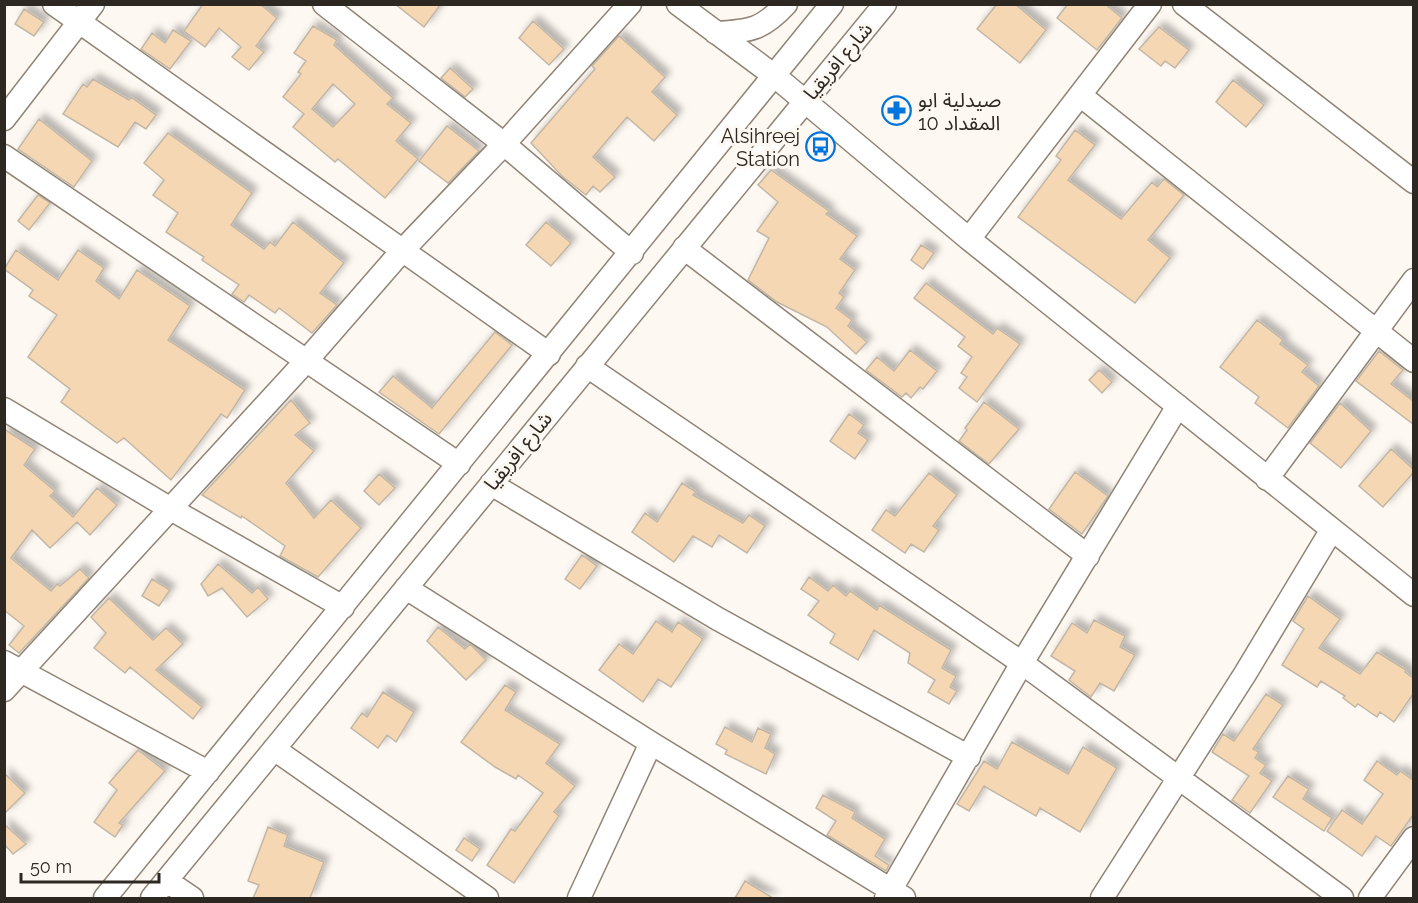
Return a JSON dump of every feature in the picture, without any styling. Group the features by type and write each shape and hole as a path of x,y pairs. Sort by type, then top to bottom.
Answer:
{"street":[{"path":"54,4 86,13 401,252 549,354"},
{"path":"324,4 504,144 632,253"},
{"path":"4,690 13,667 169,508 307,360 401,252 504,144 630,4"},
{"path":"678,4 776,77 969,239 1413,595"},
{"path":"716,33 751,31 770,21 786,4"},
{"name":"شارع افريقيا","path":"105,898 776,77 832,4"},
{"name":"شارع افريقيا","path":"152,898 885,4"},
{"path":"969,239 1150,4"},
{"path":"1184,4 1410,173"},
{"path":"4,119 86,13"},
{"path":"1080,95 1413,361"},
{"path":"4,156 459,464"},
{"path":"684,248 1088,555"},
{"path":"1267,479 1413,280"},
{"path":"587,366 1022,663 1342,898"},
{"path":"406,588 894,896 1022,663 1178,406"},
{"path":"4,409 169,508 343,607"},
{"path":"491,484 718,619 969,757"},
{"path":"1102,898 1245,674 1331,531"},
{"path":"13,667 208,772"},
{"path":"579,898 651,743"},
{"path":"274,749 472,895"},
{"path":"1370,898 1413,838"},
{"path":"167,881 192,898"}],"building":[{"path":"203,4 260,4 277,18 256,46 264,52 249,70 232,57 241,47 219,28 205,47 184,31"},
{"path":"395,4 441,4 424,27"},
{"path":"997,4 1015,4 1046,30 1020,63 977,29"},
{"path":"1068,4 1105,4 1122,18 1097,50 1057,18"},
{"path":"24,9 44,22 34,36 15,24"},
{"path":"533,21 564,49 549,65 519,38"},
{"path":"313,26 337,40 334,45 393,98 387,104 411,123 396,141 418,159 385,198 338,159 335,162 293,127 304,114 283,97 301,74 298,72 306,61 294,53","holes":["333,84 355,104 333,127 312,109"]},
{"path":"1159,27 1189,50 1175,68 1165,61 1161,66 1139,49"},
{"path":"173,30 191,41 170,69 141,49 152,33 165,43"},
{"path":"619,36 665,77 652,92 677,115 654,141 627,117 593,157 615,177 600,192 593,186 586,195 562,176 531,143 595,69 592,66"},
{"path":"450,68 473,89 465,97 441,78"},
{"path":"93,79 129,100 131,97 156,115 146,129 135,122 118,147 63,114 83,84 87,87"},
{"path":"1233,80 1264,105 1246,127 1216,102"},
{"path":"39,119 92,161 74,187 18,149"},
{"path":"447,126 479,151 448,183 419,161"},
{"path":"1075,130 1095,145 1068,180 1121,219 1152,182 1157,187 1164,179 1184,195 1148,240 1170,258 1135,303 1018,217 1061,160 1056,156"},
{"path":"168,133 252,193 231,225 264,249 270,242 275,246 293,222 344,263 320,293 337,305 312,333 279,308 275,313 249,295 244,302 232,294 239,285 202,260 204,257 166,232 178,213 153,195 164,180 144,163"},
{"path":"771,170 829,211 826,214 857,236 840,259 855,270 839,293 844,297 836,308 852,320 848,326 867,342 856,354 827,327 777,302 748,280 769,238 757,231 778,202 758,185"},
{"path":"38,195 50,203 29,230 18,221"},
{"path":"546,222 571,243 551,266 526,245"},
{"path":"921,245 934,253 923,269 911,260"},
{"path":"16,250 58,280 78,250 104,268 96,281 119,299 137,270 190,306 168,340 245,390 227,418 221,414 171,480 124,438 117,443 61,402 70,389 28,357 57,315 29,296 33,290 4,269"},
{"path":"926,283 993,334 997,328 1020,344 977,402 959,388 967,377 961,373 972,357 958,346 965,337 914,298"},
{"path":"1257,320 1283,340 1280,344 1308,365 1302,372 1319,386 1288,428 1255,403 1259,397 1220,367"},
{"path":"495,332 512,345 439,434 379,392 393,376 432,408"},
{"path":"910,350 937,371 923,389 920,387 911,398 906,393 902,397 866,370 877,357 894,371"},
{"path":"1379,351 1403,370 1391,384 1413,401 1413,424 1356,381"},
{"path":"1099,370 1112,382 1102,393 1089,380"},
{"path":"291,400 310,423 295,435 314,451 286,483 314,518 331,500 361,528 318,577 280,556 285,546 242,516 241,518 202,495"},
{"path":"984,402 1019,429 989,464 959,441 967,430 965,428"},
{"path":"1340,403 1371,431 1341,468 1310,443"},
{"path":"849,414 864,425 858,433 868,440 855,459 830,441"},
{"path":"4,429 35,449 24,465 55,491 50,496 73,517 97,488 117,505 90,535 77,522 50,548 32,530 11,558 51,591 57,584 60,586 80,569 89,578 19,653 9,645 24,626 4,610"},
{"path":"1391,449 1413,469 1413,473 1383,507 1359,486"},
{"path":"1075,472 1108,496 1082,534 1049,509"},
{"path":"929,473 957,495 933,526 939,530 924,552 911,544 905,553 872,530 886,510 895,516"},
{"path":"379,474 395,488 379,505 364,491"},
{"path":"682,483 696,492 693,495 743,523 749,515 765,526 747,553 719,535 712,547 693,536 674,562 632,532 645,513 657,522"},
{"path":"582,555 597,566 580,589 565,579"},
{"path":"218,564 252,593 258,587 268,599 247,617 222,588 208,596 201,584"},
{"path":"809,577 828,591 833,585 846,596 850,591 877,610 879,605 951,650 942,668 956,676 950,687 957,691 949,704 928,692 935,680 908,663 910,653 874,630 858,660 830,643 835,634 808,615 819,601 801,589"},
{"path":"152,579 170,590 159,606 142,596"},
{"path":"1308,596 1340,619 1319,648 1360,674 1377,652 1406,670 1405,672 1413,678 1413,694 1394,722 1380,712 1377,717 1358,704 1355,707 1343,698 1345,696 1321,681 1317,687 1282,665 1304,629 1293,621"},
{"path":"109,598 153,640 166,628 183,644 156,670 202,707 193,719 130,667 125,673 94,648 106,633 91,617"},
{"path":"1094,620 1125,636 1120,647 1135,655 1114,691 1100,683 1091,697 1069,680 1075,671 1051,656 1072,623 1087,633"},
{"path":"656,621 672,632 678,622 703,639 671,687 658,679 643,702 599,670 619,644 633,654"},
{"path":"438,627 465,649 470,644 486,660 466,680 427,641"},
{"path":"505,685 516,692 505,710 560,744 546,763 575,786 554,812 559,816 514,883 487,865 511,829 515,831 543,793 518,775 516,779 495,767 461,742"},
{"path":"383,692 414,712 396,742 387,735 378,748 351,728 362,713 367,717"},
{"path":"1266,694 1283,705 1253,749 1259,752 1255,758 1266,765 1260,773 1272,781 1250,813 1232,800 1249,776 1212,752 1223,734 1234,741"},
{"path":"725,727 752,742 758,728 771,734 765,748 775,754 766,774 725,754 727,750 716,744"},
{"path":"1012,742 1068,774 1083,747 1117,768 1080,832 1040,808 1036,816 984,786 969,811 957,804 984,761 997,769"},
{"path":"138,750 165,771 119,823 123,825 115,837 94,822 117,790 109,783"},
{"path":"1377,761 1397,775 1400,771 1413,780 1413,815 1391,846 1376,836 1362,856 1327,831 1342,810 1362,824 1383,794 1364,780"},
{"path":"4,773 25,793 4,814"},
{"path":"1288,776 1309,789 1303,799 1332,818 1324,831 1273,797"},
{"path":"823,795 855,812 852,818 885,839 875,856 889,865 886,871 827,835 836,821 816,808"},
{"path":"4,824 26,844 13,854 4,844"},
{"path":"268,827 288,835 284,846 324,862 310,898 253,898 259,885 248,881"},
{"path":"464,838 480,849 472,861 456,850"},
{"path":"745,881 773,898 735,898"}],"place":[{"name":"صيدلية ابو المقداد 10","path":"897,111"},
{"name":"Alsihreej Station","path":"821,147"}]}
